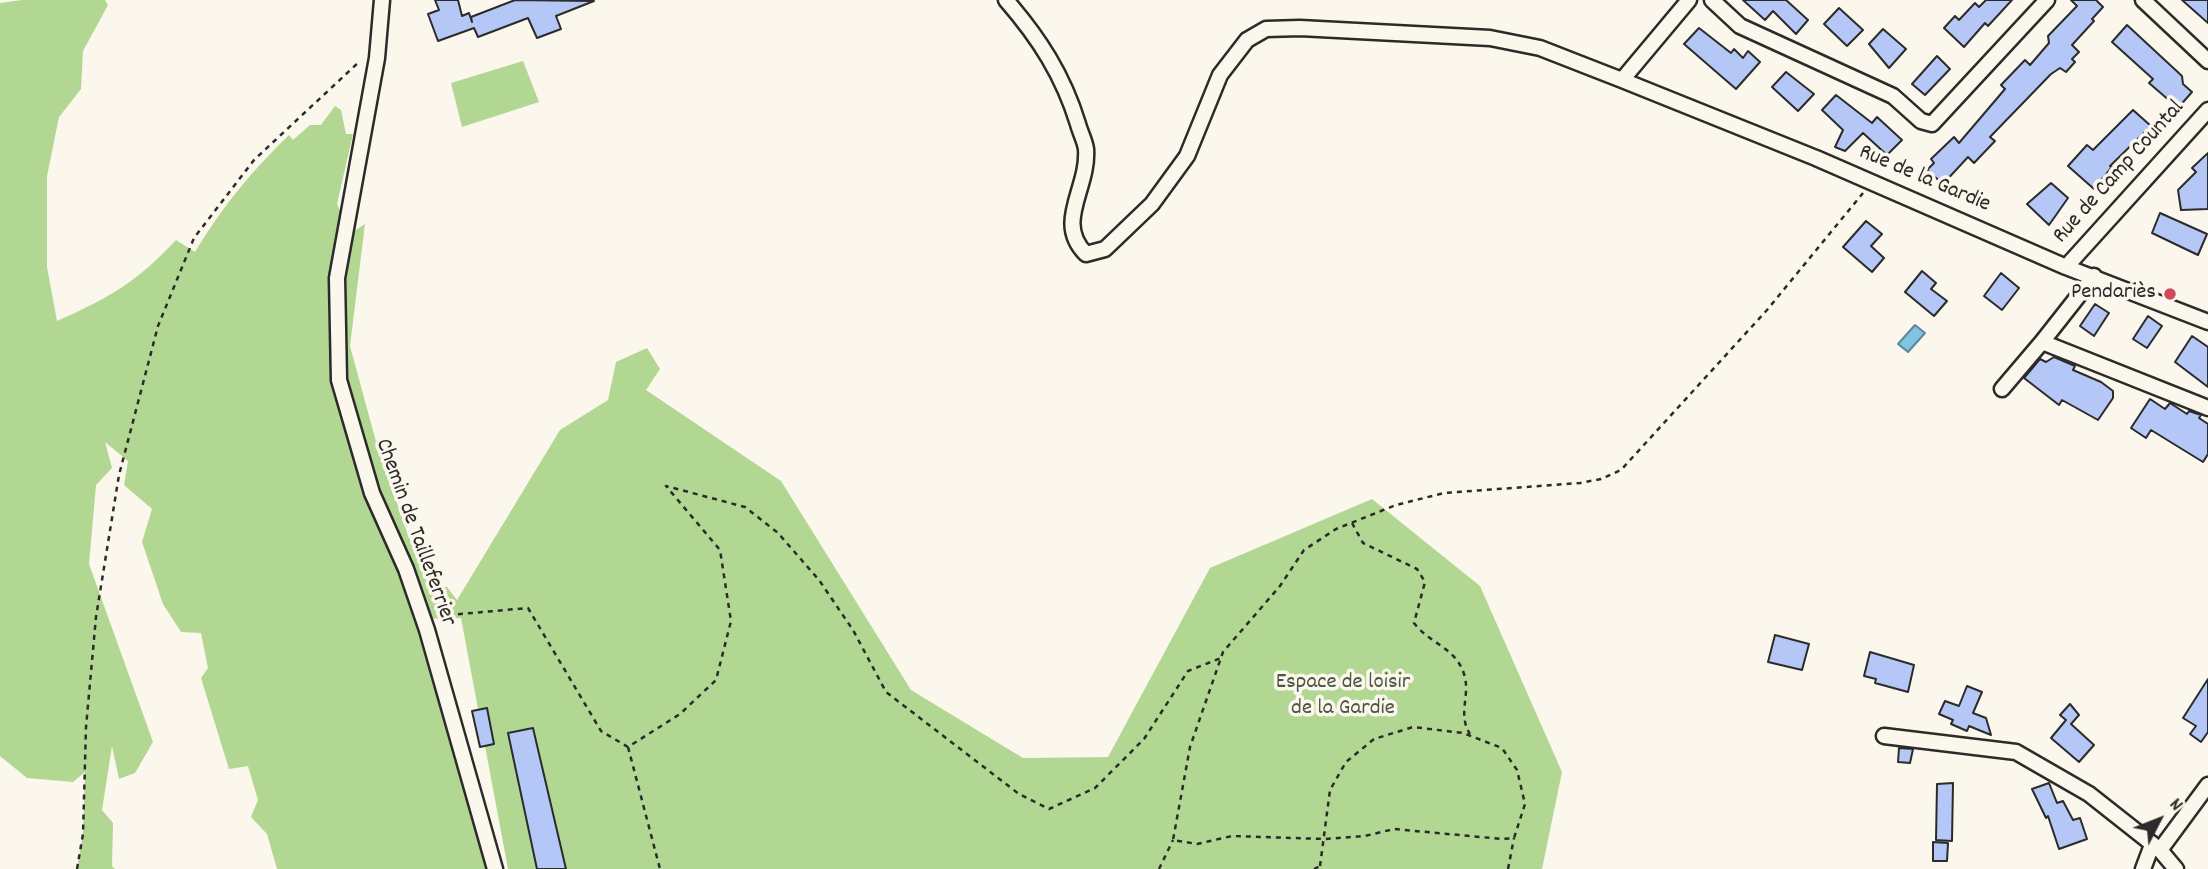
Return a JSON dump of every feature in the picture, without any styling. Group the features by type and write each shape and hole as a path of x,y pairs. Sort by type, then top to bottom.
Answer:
{"street":[{"name":"Chemin de Tailleferrier","path":"382,0 378,47 337,278 339,380 372,493 406,569 422,617 495,869"},
{"name":"Rue de la Gardie","path":"1006,0 1039,39 1067,89 1086,149 1083,187 1070,222 1073,242 1086,254 1105,249 1153,204 1187,156 1220,75 1247,40 1266,29 1300,28 1490,38 1540,48 1622,80 1871,182 2066,267 2208,322"},
{"path":"1622,80 1689,0"},
{"path":"1712,0 1740,26 1893,96 1921,121 1932,124 2047,0"},
{"path":"2143,0 2208,61"},
{"name":"Rue de Camp Countal","path":"2066,267 2208,110"},
{"path":"2001,389 2094,276"},
{"path":"2042,342 2208,408"},
{"path":"1884,736 2016,752 2089,794 2156,848 2176,869"},
{"path":"2143,869 2156,848 2208,785"}],"path":[{"path":"77,869 83,834 86,727 96,617 119,475 158,327 194,238 254,160 378,47"},
{"path":"1159,869 1173,840 1190,747 1221,658 1304,550 1336,529 1396,505 1444,493 1580,483 1601,479 1621,470 1767,310 1871,182"},
{"path":"628,747 680,714 716,680 731,621 720,550 666,486 745,507 778,533 819,580 853,630 886,692 1018,794 1049,810 1096,788 1144,739 1188,671 1221,658"},
{"path":"1352,523 1363,543 1417,569 1425,582 1414,623 1422,633 1438,642 1456,658 1465,675 1462,722 1471,736"},
{"path":"422,617 528,608 601,731 628,747 660,869"},
{"path":"1314,869 1321,867 1330,790 1346,762 1374,739 1413,727 1471,736 1502,748 1517,771 1525,804 1508,869"},
{"path":"1173,840 1197,844 1232,836 1325,839 1365,836 1394,829 1514,838"}],"green space":[{"name":"Espace de loisir de la Gardie","path":"22,0 105,0 108,5 83,51 81,89 59,117 47,176 47,267 57,321 121,288 176,240 195,252 238,190 289,135 293,140 310,125 321,125 335,106 341,110 346,134 353,134 337,204 351,233 365,224 350,346 375,438 409,538 435,569 436,586 447,587 457,600 560,430 608,400 616,362 647,348 660,369 646,390 781,481 911,690 1023,758 1108,757 1210,568 1372,499 1480,586 1562,772 1542,869 508,869 461,618 419,619 489,869 277,869 267,834 251,817 258,800 248,766 229,769 201,678 208,668 201,633 181,632 163,604 142,542 152,509 124,485 128,461 105,442 112,468 96,485 89,564 153,742 135,773 119,779 112,746 102,810 113,823 112,866 115,869 77,869 83,834 85,772 73,782 27,778 0,756 0,3"},
{"path":"523,61 539,102 462,127 451,83"}],"water":[{"path":"1915,325 1925,333 1908,352 1898,344"}],"building":[{"path":"435,0 458,0 462,16 469,13 472,22 471,17 515,0 594,1 556,16 561,29 537,38 528,18 478,37 474,28 438,41 428,14 439,10"},
{"path":"1743,0 1786,0 1808,20 1796,34 1773,11 1765,20"},
{"path":"1986,0 2012,0 1988,26 1985,23 1964,47 1944,28 1955,16 1959,20 1975,3 1979,7"},
{"path":"2071,0 2096,0 2103,7 2072,45 2079,52 2072,59 2075,62 2066,72 2060,68 2051,74 1990,137 1995,141 1974,163 1968,157 1943,184 1927,170 1934,163 1931,159 1954,137 1959,143 2005,89 2001,85 2025,60 2030,65 2049,43 2048,36 2077,6"},
{"path":"2182,0 2208,0 2208,23"},
{"path":"1839,8 1863,30 1847,46 1824,24"},
{"path":"2127,25 2182,76 2183,84 2192,92 2178,108 2149,83 2153,79 2112,42"},
{"path":"1699,28 1731,53 1734,49 1743,58 1748,51 1760,62 1736,89 1684,44"},
{"path":"1883,29 1906,49 1889,68 1869,44"},
{"path":"1937,56 1950,69 1925,95 1912,84"},
{"path":"1786,72 1814,94 1798,111 1772,87"},
{"path":"1836,95 1872,123 1877,117 1902,140 1887,155 1863,133 1845,151 1835,147 1843,130 1822,110"},
{"path":"2133,110 2151,126 2110,166 2112,167 2094,189 2068,166 2087,145 2093,150"},
{"path":"2208,153 2208,209 2181,210 2178,190 2196,172 2192,168"},
{"path":"2051,183 2068,198 2049,225 2027,204"},
{"path":"2160,213 2207,234 2198,255 2152,233"},
{"path":"1866,221 1882,234 1871,246 1884,258 1872,272 1843,247"},
{"path":"1922,271 1936,283 1931,289 1947,301 1934,316 1905,292"},
{"path":"2001,273 2019,288 2002,310 1984,296"},
{"path":"2095,304 2109,313 2094,336 2080,326"},
{"path":"2148,316 2162,326 2147,348 2133,339"},
{"path":"2192,336 2208,347 2208,387 2175,362"},
{"path":"2054,357 2075,366 2073,370 2101,382 2113,391 2113,398 2098,420 2062,400 2059,405 2024,378 2040,359 2046,362"},
{"path":"2150,399 2165,409 2170,403 2187,414 2189,411 2201,415 2199,418 2208,424 2208,454 2203,462 2151,430 2146,438 2131,428"},
{"path":"1775,635 1809,644 1802,670 1768,662"},
{"path":"1870,652 1914,665 1908,692 1875,683 1876,679 1864,676"},
{"path":"2208,679 2208,732 2201,742 2190,734 2196,726 2183,718"},
{"path":"1967,686 1982,692 1973,713 1986,718 1991,735 1969,726 1967,731 1951,724 1953,720 1939,714 1945,701 1959,706"},
{"path":"2070,704 2079,715 2071,724 2094,745 2079,762 2051,738 2066,720 2060,715"},
{"path":"487,708 494,744 480,747 472,711"},
{"path":"533,728 566,869 537,869 508,733"},
{"path":"1899,748 1913,749 1910,763 1898,762"},
{"path":"1953,783 1952,841 1936,840 1937,784"},
{"path":"2049,783 2057,803 2063,801 2073,820 2080,818 2087,839 2059,849 2048,816 2046,818 2032,789"},
{"path":"1933,842 1948,843 1947,861 1933,861"}],"place":[{"name":"Pendariès","path":"2170,294"}]}
